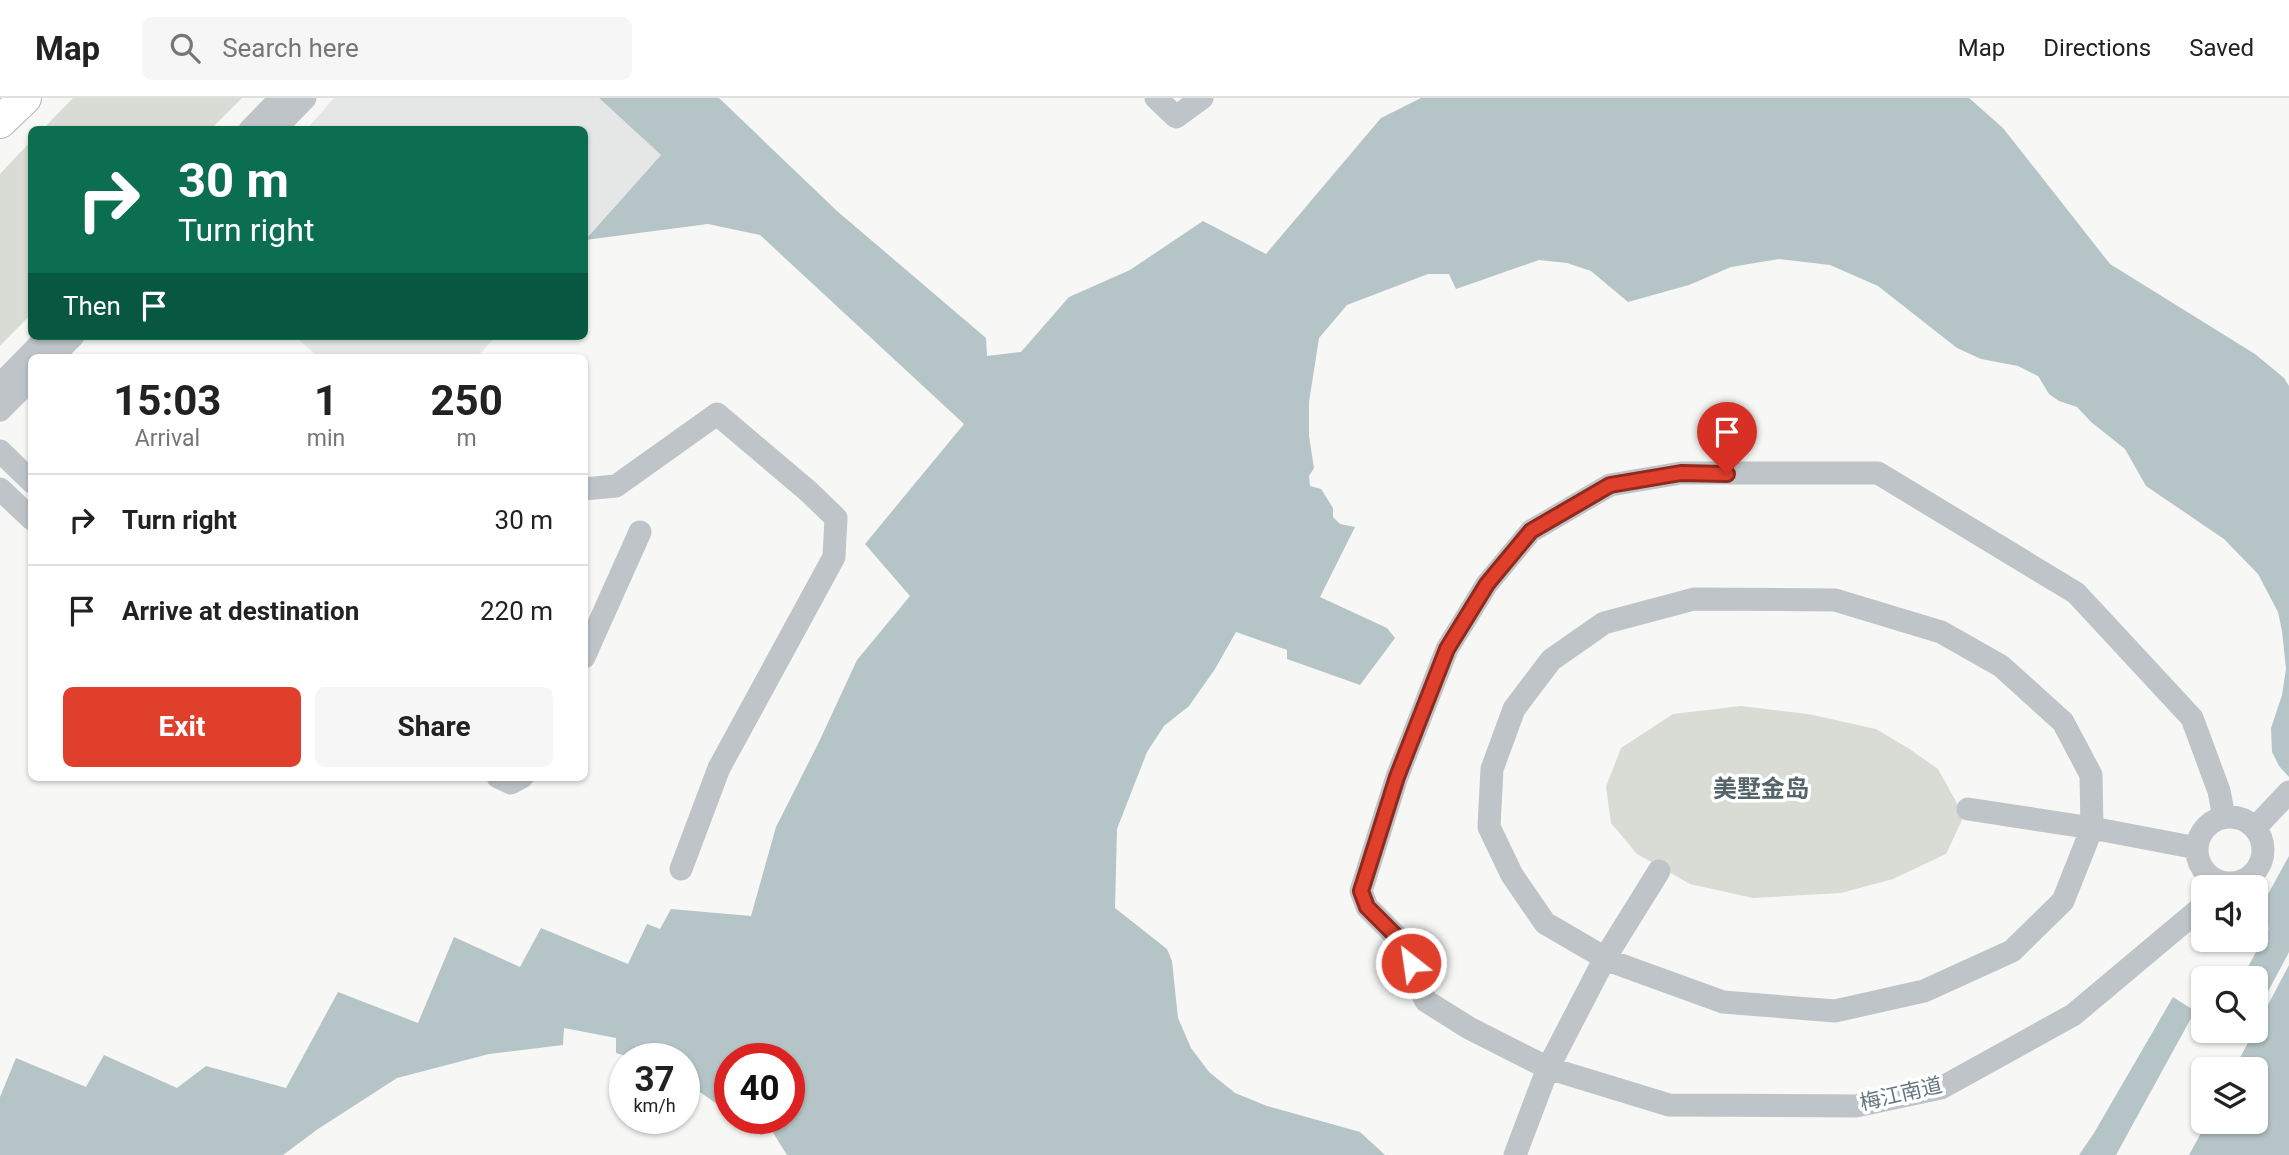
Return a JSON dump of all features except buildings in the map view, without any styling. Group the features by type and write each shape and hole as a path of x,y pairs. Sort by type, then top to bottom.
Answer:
{"highway":[{"path":"0,122 25,98"}],"street":[{"path":"0,137 34,98"},
{"path":"254,126 281,98"},
{"path":"278,126 305,98"},
{"path":"1156,98 1176,117 1202,98"},
{"path":"30,354 44,340"},
{"path":"55,354 68,340"},
{"path":"0,385 28,356"},
{"path":"0,410 28,382"},
{"path":"588,489 616,486 717,414 836,517 834,557 719,768 681,869"},
{"path":"0,450 28,478"},
{"name":"梅江南道","path":"2191,916 2073,1015 1941,1088 1856,1106 1669,1105 1548,1068 1469,1028 1426,1001 1405,945 1367,907 1361,891 1397,777 1447,649 1487,584 1531,531 1610,485 1681,473 1878,473 2076,593 2192,718 2220,791 2224,817"},
{"path":"0,489 28,515"},
{"path":"588,648 640,532"},
{"path":"1694,599 1835,600 1941,632 2001,666 2063,722 2091,775 2092,828 2063,901 2012,951 1924,991 1835,1011 1723,1002 1605,958 1545,923 1512,875 1489,827 1492,769 1514,709 1551,660 1604,623 1694,599"},
{"path":"2251,875 2262,858 2261,821 2289,792"},
{"path":"1968,809 2197,848"},
{"path":"2209,875 2202,868 2197,848 2206,828 2224,817 2261,821"},
{"path":"1515,1155 1548,1068 1605,958 1659,871"}],"shaded area":[{"path":"73,98 242,98 214,126 46,126"},
{"path":"334,98 599,98 661,155 588,236 588,126 310,126"},
{"path":"599,98 719,98 837,211 986,338 987,356 1021,352 1069,297 1130,270 1203,221 1266,254 1381,118 1421,98 1969,98 2003,128 2110,264 2255,354 2284,378 2289,386 2289,777 2272,752 2271,728 2282,695 2286,669 2282,631 2278,612 2258,574 2224,539 2146,486 2125,449 2077,407 2059,401 2049,394 2038,376 2018,366 1981,359 1957,348 1878,286 1830,265 1779,259 1731,267 1689,285 1628,302 1591,271 1567,263 1539,260 1456,289 1449,274 1428,274 1347,305 1319,338 1309,402 1309,436 1314,468 1309,476 1310,486 1321,489 1333,508 1333,517 1340,524 1355,527 1320,597 1387,628 1395,638 1360,685 1287,659 1287,650 1236,632 1215,669 1189,706 1164,726 1147,752 1117,829 1115,908 1167,949 1172,961 1178,1018 1191,1048 1209,1072 1235,1093 1267,1106 1360,1132 1385,1155 787,1155 774,1134 805,1134 805,1043 714,1043 714,1102 700,1092 700,1043 616,1043 616,1038 564,1028 563,1045 489,1054 397,1078 283,1155 0,1155 0,1097 16,1058 86,1087 104,1055 177,1088 206,1066 286,1088 338,992 418,1023 454,937 520,967 541,928 628,964 647,924 660,929 671,909 751,916 776,827 857,660 910,596 865,544 964,424 760,235 708,224 588,240 661,155"},
{"path":"28,144 28,317 0,346 0,174"},
{"path":"299,340 492,340 480,354 315,354"},
{"path":"1741,706 1808,714 1876,729 1938,769 1964,816 1946,854 1893,879 1841,893 1753,898 1690,884 1637,854 1611,823 1606,787 1621,748 1673,714"},
{"path":"2289,856 2289,952 2268,991 2268,966 2248,966 2256,952 2268,952 2268,894"},
{"path":"2289,965 2289,1155 2189,1155 2200,1134 2268,1134 2268,1057 2240,1057 2248,1043 2268,1043 2268,1005"},
{"path":"2173,997 2191,1008 2191,1018 2116,1155 2079,1155"}],"district":[{"name":"美墅金岛","path":"1761,789"}],"route":[{"path":"1411,963 1405,945 1367,907 1361,891 1397,777 1447,649 1487,584 1531,531 1610,485 1681,473 1727,474"}]}
